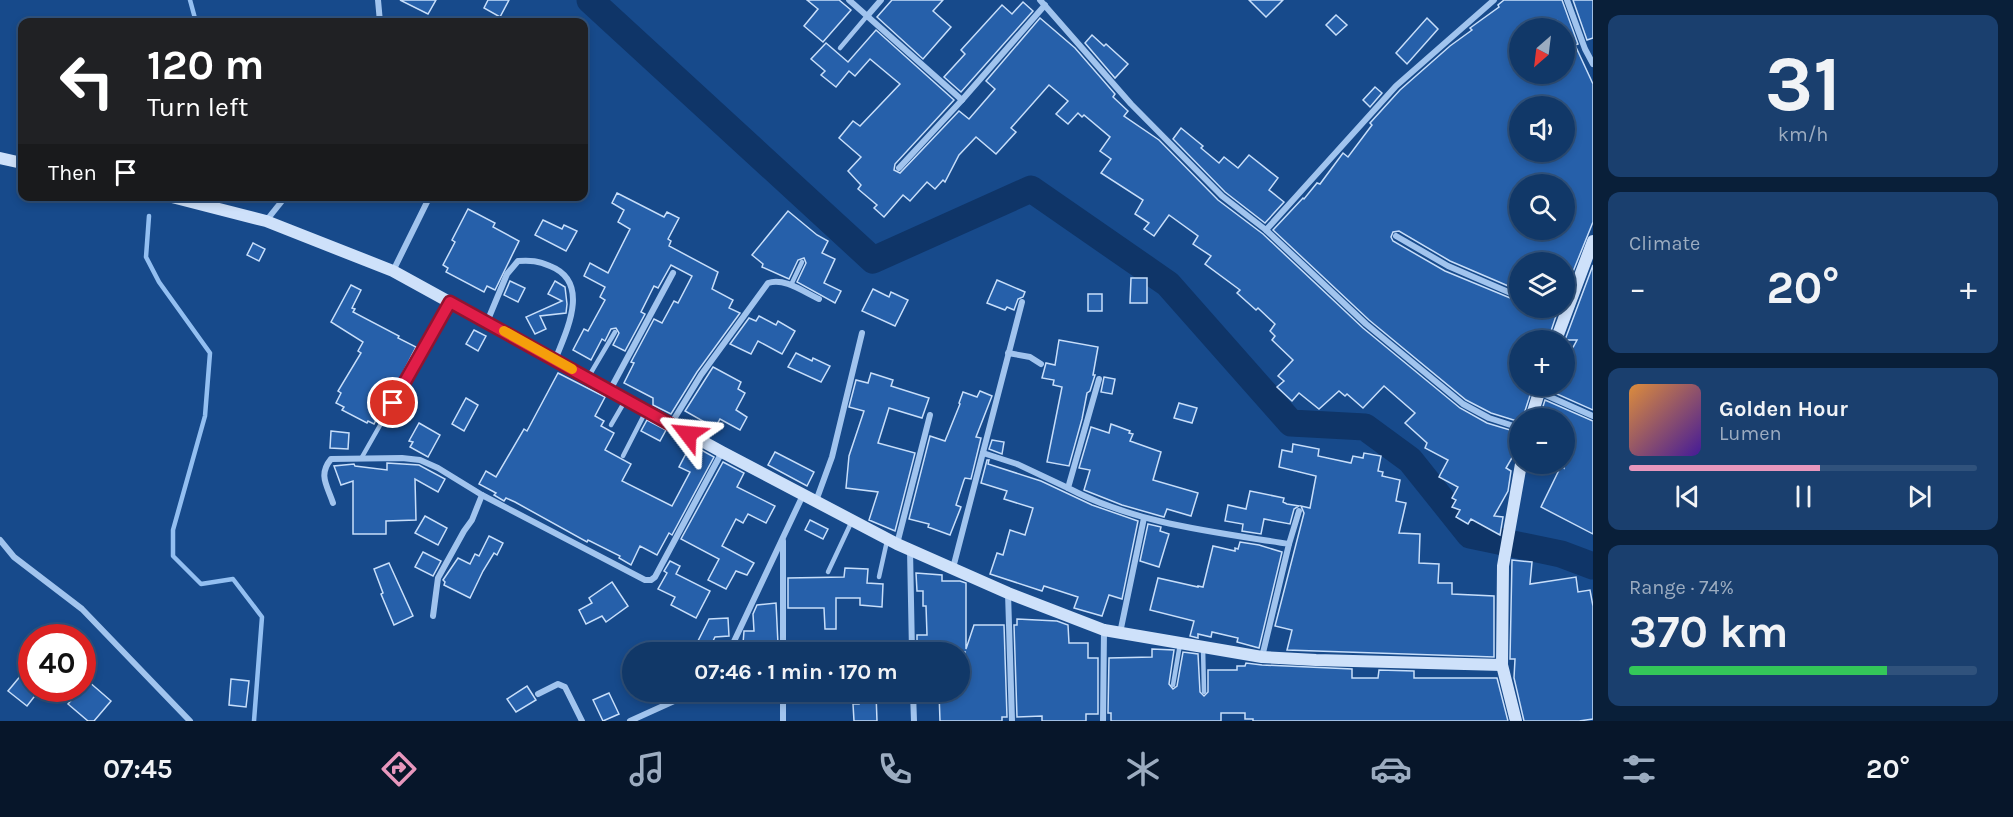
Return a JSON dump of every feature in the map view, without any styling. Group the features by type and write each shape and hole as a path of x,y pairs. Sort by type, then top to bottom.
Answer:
{"street":[{"path":"378,0 380,18"},
{"path":"849,0 962,100"},
{"path":"868,15 881,0"},
{"path":"1266,230 1396,86 1494,0"},
{"path":"1567,0 1593,64"},
{"path":"899,168 962,100 1042,3 1131,104 1222,196 1266,230 1366,324 1463,404 1489,418 1509,424"},
{"path":"0,158 18,162"},
{"path":"188,201 266,221 393,271 722,452 892,541 1008,593 1104,630 1262,657 1502,665"},
{"path":"266,221 282,201"},
{"path":"393,271 428,201"},
{"path":"1396,236 1448,266 1509,292"},
{"path":"1575,287 1593,241"},
{"path":"487,322 507,274 518,261 533,260 561,270 572,284 574,305 566,335 555,360"},
{"path":"610,390 673,273"},
{"path":"671,424 701,375 768,283 775,280 791,285 819,299"},
{"path":"953,569 1022,302"},
{"path":"815,501 832,457 862,333"},
{"path":"1008,353 1030,357 1041,364"},
{"path":"1068,488 1100,379"},
{"path":"1555,396 1593,416"},
{"path":"892,541 930,415"},
{"path":"333,503 324,479 324,468 331,459 362,457 420,460 645,580 651,580 656,577 722,452"},
{"path":"983,453 1034,471 1084,496 1144,518 1290,544"},
{"path":"1516,721 1502,665 1503,566 1519,474"},
{"path":"734,642 803,494"},
{"path":"433,616 438,578 472,520 482,495"},
{"path":"1262,657 1299,511"},
{"path":"1120,633 1144,518"},
{"path":"783,537 783,642"},
{"path":"0,540 14,557 82,609 190,721"},
{"path":"910,550 912,642"},
{"path":"1008,593 1012,721"},
{"path":"1103,721 1104,630"},
{"path":"538,694 558,684 562,685 582,721"},
{"path":"630,721 672,702"},
{"path":"783,702 783,721"},
{"path":"913,702 914,721"}],"lane":[{"path":"840,48 868,15"},
{"path":"791,285 802,262"},
{"path":"362,457 450,302"},
{"path":"588,378 615,332"},
{"path":"610,425 626,399"},
{"path":"623,456 646,410"},
{"path":"828,572 852,520"},
{"path":"879,578 892,541"},
{"path":"1173,685 1180,644"},
{"path":"1203,647 1203,692"}],"building":[{"path":"400,0 436,0 428,14"},
{"path":"488,0 509,0 500,17 484,8"},
{"path":"807,0 839,0 851,10 823,42 804,26 818,9"},
{"path":"892,0 943,0 933,11 951,27 923,59 877,17"},
{"path":"1249,0 1283,0 1266,17"},
{"path":"1504,0 1562,0 1569,18 1509,18 1509,84 1575,84 1575,45 1593,84 1593,222 1575,267 1575,252 1509,252 1509,286 1450,261 1399,231 1393,232 1391,237 1393,241 1445,271 1509,297 1509,318 1555,318 1551,330 1509,330 1509,396 1530,396 1526,408 1509,408 1509,419 1491,413 1466,400 1369,320 1273,230 1317,183 1320,184 1343,153 1348,157 1372,125 1370,123 1400,90 1472,30 1470,28 1499,7 1498,5"},
{"path":"1573,0 1593,0 1593,38 1587,40"},
{"path":"1023,2 1033,11 961,92 944,77 965,54 961,50 1002,5 1012,14"},
{"path":"1336,15 1347,25 1336,35 1326,25"},
{"path":"1040,18 1075,48 1115,94 1113,97 1128,111 1124,116 1159,140 1218,200 1263,234 1363,328 1460,408 1487,423 1509,430 1509,463 1506,468 1511,474 1508,491 1494,516 1503,517 1500,535 1471,519 1468,524 1456,517 1460,510 1452,507 1456,500 1452,498 1458,487 1439,477 1448,460 1425,448 1427,443 1405,423 1415,413 1384,386 1363,408 1347,394 1345,396 1339,391 1319,409 1299,393 1292,401 1277,387 1284,381 1278,376 1293,360 1272,340 1275,336 1270,331 1275,324 1237,293 1240,290 1205,264 1211,256 1193,244 1198,236 1169,215 1154,236 1144,229 1149,223 1135,214 1143,200 1101,173 1111,159 1100,151 1110,137 1084,115 1082,117 1078,113 1068,124 1056,114 1068,101 1049,85 1011,128 1016,132 996,154 976,137 959,155 945,182 943,180 935,189 927,182 910,201 903,195 884,217 874,208 877,205 858,189 861,185 848,171 861,157 839,138 853,121 860,126 900,84 870,59 855,76 849,71 836,87 821,75 825,71 811,59 826,43 848,62 876,30 954,100 895,164 894,170 900,173 959,111 969,119 995,89 986,81"},
{"path":"1427,18 1438,29 1407,64 1396,53"},
{"path":"1092,35 1128,64 1115,78 1085,43"},
{"path":"1375,87 1382,93 1370,107 1363,100"},
{"path":"1181,128 1219,163 1224,157 1238,168 1249,155 1278,178 1269,190 1284,202 1265,223 1225,192 1173,139"},
{"path":"617,193 664,217 667,212 679,218 668,239 671,241 669,246 718,272 712,289 733,300 729,308 740,313 697,372 671,414 653,405 653,398 624,383 634,363 631,362 654,319 662,323 674,301 678,303 692,276 671,265 658,288 654,286 641,312 645,314 625,351 613,345 619,333 616,328 611,329 605,341 602,339 591,360 573,350 584,329 588,331 605,300 600,297 605,287 584,276 590,263 608,273 630,229 618,222 624,210 612,203"},
{"path":"468,209 495,223 493,227 519,241 495,290 487,286 484,292 446,272 448,268 443,265 455,242 452,240"},
{"path":"788,211 828,241 822,253 835,259 824,283 841,291 835,303 797,282 806,263 804,258 798,260 789,279 762,267 763,264 752,255"},
{"path":"543,220 562,229 564,225 577,231 566,251 535,235"},
{"path":"253,243 265,249 259,261 247,255"},
{"path":"1593,265 1593,410 1562,396 1575,396 1575,344 1577,340 1575,340 1575,330 1569,330"},
{"path":"1131,278 1147,278 1147,303 1130,303"},
{"path":"997,280 1025,292 1023,297 1018,299 1014,310 1007,307 1005,310 987,303"},
{"path":"510,281 525,288 518,302 504,295"},
{"path":"555,281 565,287 566,313 540,316 546,329 535,334 526,317 562,301 548,294"},
{"path":"351,285 361,290 352,308 355,309 353,312 416,347 396,386 388,382 377,403 383,406 374,424 368,421 367,423 342,410 344,407 336,403 341,393 338,391 361,353 358,351 363,342 331,322"},
{"path":"873,289 889,297 891,292 908,300 895,326 862,311"},
{"path":"1088,294 1102,294 1102,311 1088,311"},
{"path":"759,316 776,325 778,321 795,331 782,354 758,341 751,354 730,344 749,318 756,321"},
{"path":"474,330 486,336 478,351 466,344"},
{"path":"1059,340 1098,347 1093,375 1095,375 1090,391 1087,393 1069,466 1047,462 1062,387 1053,385 1054,380 1042,378 1046,363 1055,365"},
{"path":"796,353 830,366 821,382 788,367"},
{"path":"713,367 741,382 738,389 745,393 736,410 747,417 740,430 720,419 715,428 685,411"},
{"path":"558,373 605,397 595,416 604,421 601,426 614,433 605,450 631,464 622,481 672,506 690,472 679,467 689,448 694,450 696,447 714,457 672,535 669,533 657,555 640,546 631,565 619,558 620,556 588,540 587,542 515,502 506,498 504,501 494,495 496,493 479,484 486,471 496,477 524,429 527,431"},
{"path":"871,373 893,380 891,386 929,398 922,418 889,408 878,443 915,453 895,531 869,520 878,492 846,488 849,456 864,411 849,407 856,380 868,383"},
{"path":"1104,377 1115,379 1112,394 1101,392"},
{"path":"980,391 992,396 976,437 981,438 971,479 965,478 964,480 956,505 961,507 950,535 928,527 929,524 909,519 930,436 945,441 963,392 977,397"},
{"path":"466,398 478,405 464,431 452,424"},
{"path":"1545,400 1563,408 1542,408"},
{"path":"1179,403 1197,408 1192,423 1174,418"},
{"path":"1575,413 1593,421 1593,534 1541,507 1557,474 1575,474"},
{"path":"647,420 666,430 660,441 641,431"},
{"path":"419,423 440,435 428,457 410,447 413,442 409,441"},
{"path":"1111,424 1130,431 1129,433 1133,434 1130,441 1161,452 1153,480 1198,493 1191,516 1167,509 1164,517 1122,505 1084,490 1090,470 1079,468 1091,427 1109,433"},
{"path":"331,431 349,433 348,449 330,448"},
{"path":"992,440 1004,442 1002,454 989,449"},
{"path":"1293,444 1319,449 1318,456 1351,463 1353,456 1363,458 1364,453 1381,456 1378,471 1383,472 1382,476 1400,480 1396,501 1406,503 1399,533 1420,534 1419,563 1439,564 1438,583 1452,583 1452,594 1494,596 1494,657 1287,650 1292,630 1275,626 1304,513 1301,506 1310,508 1316,476 1279,467 1282,450 1292,452"},
{"path":"775,452 814,472 807,486 768,465"},
{"path":"987,460 989,460 988,464 1041,481 1092,505 1138,521 1122,599 1109,595 1102,616 1074,608 1078,597 1044,586 1042,591 990,574 997,553 1003,555 1010,530 1025,535 1033,508 1004,499 1007,491 981,483"},
{"path":"723,462 744,473 737,487 775,506 766,523 748,514 743,523 736,519 722,546 754,563 747,575 736,571 726,589 708,580 719,559 681,539"},
{"path":"387,463 419,465 445,479 438,492 415,479 416,520 386,521 386,534 353,534 353,481 341,485 334,466 354,464 387,470"},
{"path":"1250,491 1284,498 1283,502 1299,506 1294,509 1290,524 1264,519 1261,534 1242,531 1243,524 1225,521 1228,505 1246,509"},
{"path":"425,516 447,528 438,545 415,533"},
{"path":"810,520 828,529 823,539 805,530"},
{"path":"1148,524 1161,527 1160,531 1169,534 1159,567 1140,561"},
{"path":"489,536 503,543 497,555 494,553 483,571 470,598 444,585 443,580 458,558 470,564 475,554 479,556"},
{"path":"1240,542 1282,552 1259,648 1237,642 1238,638 1212,632 1211,637 1198,634 1198,638 1190,636 1194,621 1150,610 1158,578 1203,587 1213,546 1235,551"},
{"path":"423,552 441,561 433,576 415,567"},
{"path":"1512,560 1532,562 1530,584 1576,577 1578,592 1590,590 1593,606 1593,719 1524,721 1514,678 1515,659 1510,659"},
{"path":"670,561 680,566 676,574 710,591 696,618 671,605 675,597 658,589 667,573 664,571"},
{"path":"389,563 413,616 394,625 381,594 383,593 374,569"},
{"path":"845,568 868,569 867,583 883,584 882,607 860,605 860,598 836,598 836,629 825,629 824,608 788,608 788,578 844,577"},
{"path":"916,573 942,575 942,581 966,583 966,642 917,642 917,635 927,635 923,591 917,591"},
{"path":"612,582 628,606 606,622 602,616 586,624 579,610 592,603 589,598"},
{"path":"776,603 778,642 743,642 744,631 754,631 753,614 757,605"},
{"path":"728,618 729,636 715,637 712,642 698,642 709,619"},
{"path":"1017,619 1057,621 1068,625 1069,643 1088,643 1088,658 1098,658 1098,714 1086,714 1086,721 1042,721 1042,716 1017,717 1014,625 1017,625"},
{"path":"974,625 1004,625 1007,717 1002,717 1002,721 940,721 939,702 970,702 968,642"},
{"path":"1152,649 1174,650 1169,684 1173,689 1177,686 1183,652 1198,654 1200,692 1204,696 1208,692 1208,670 1237,670 1237,666 1245,666 1246,663 1352,669 1352,678 1378,678 1379,670 1414,671 1414,678 1497,678 1508,721 1253,721 1253,719 1245,719 1245,713 1221,713 1221,721 1111,721 1111,713 1108,713 1109,658 1152,657"},
{"path":"18,679 18,699 8,691"},
{"path":"231,679 249,681 246,707 229,705"},
{"path":"527,686 536,700 516,712 507,699"},
{"path":"96,688 111,701 94,721 88,721 68,704 70,702 96,702"},
{"path":"609,693 619,714 603,721 593,700"},
{"path":"859,702 876,702 877,721 854,721 853,704 859,704"}],"waterway":[{"path":"190,0 195,18"},
{"path":"590,0 873,260 1031,189 1168,284 1291,423 1365,427 1410,460 1470,535 1561,554 1593,566"},
{"path":"149,216 146,257 159,282 210,353 205,416 173,530 173,556 201,584 233,579 262,617 254,721"}],"slow traffic":[{"path":"504,331 572,369"}],"route":[{"path":"393,403 450,302 688,434"}]}
